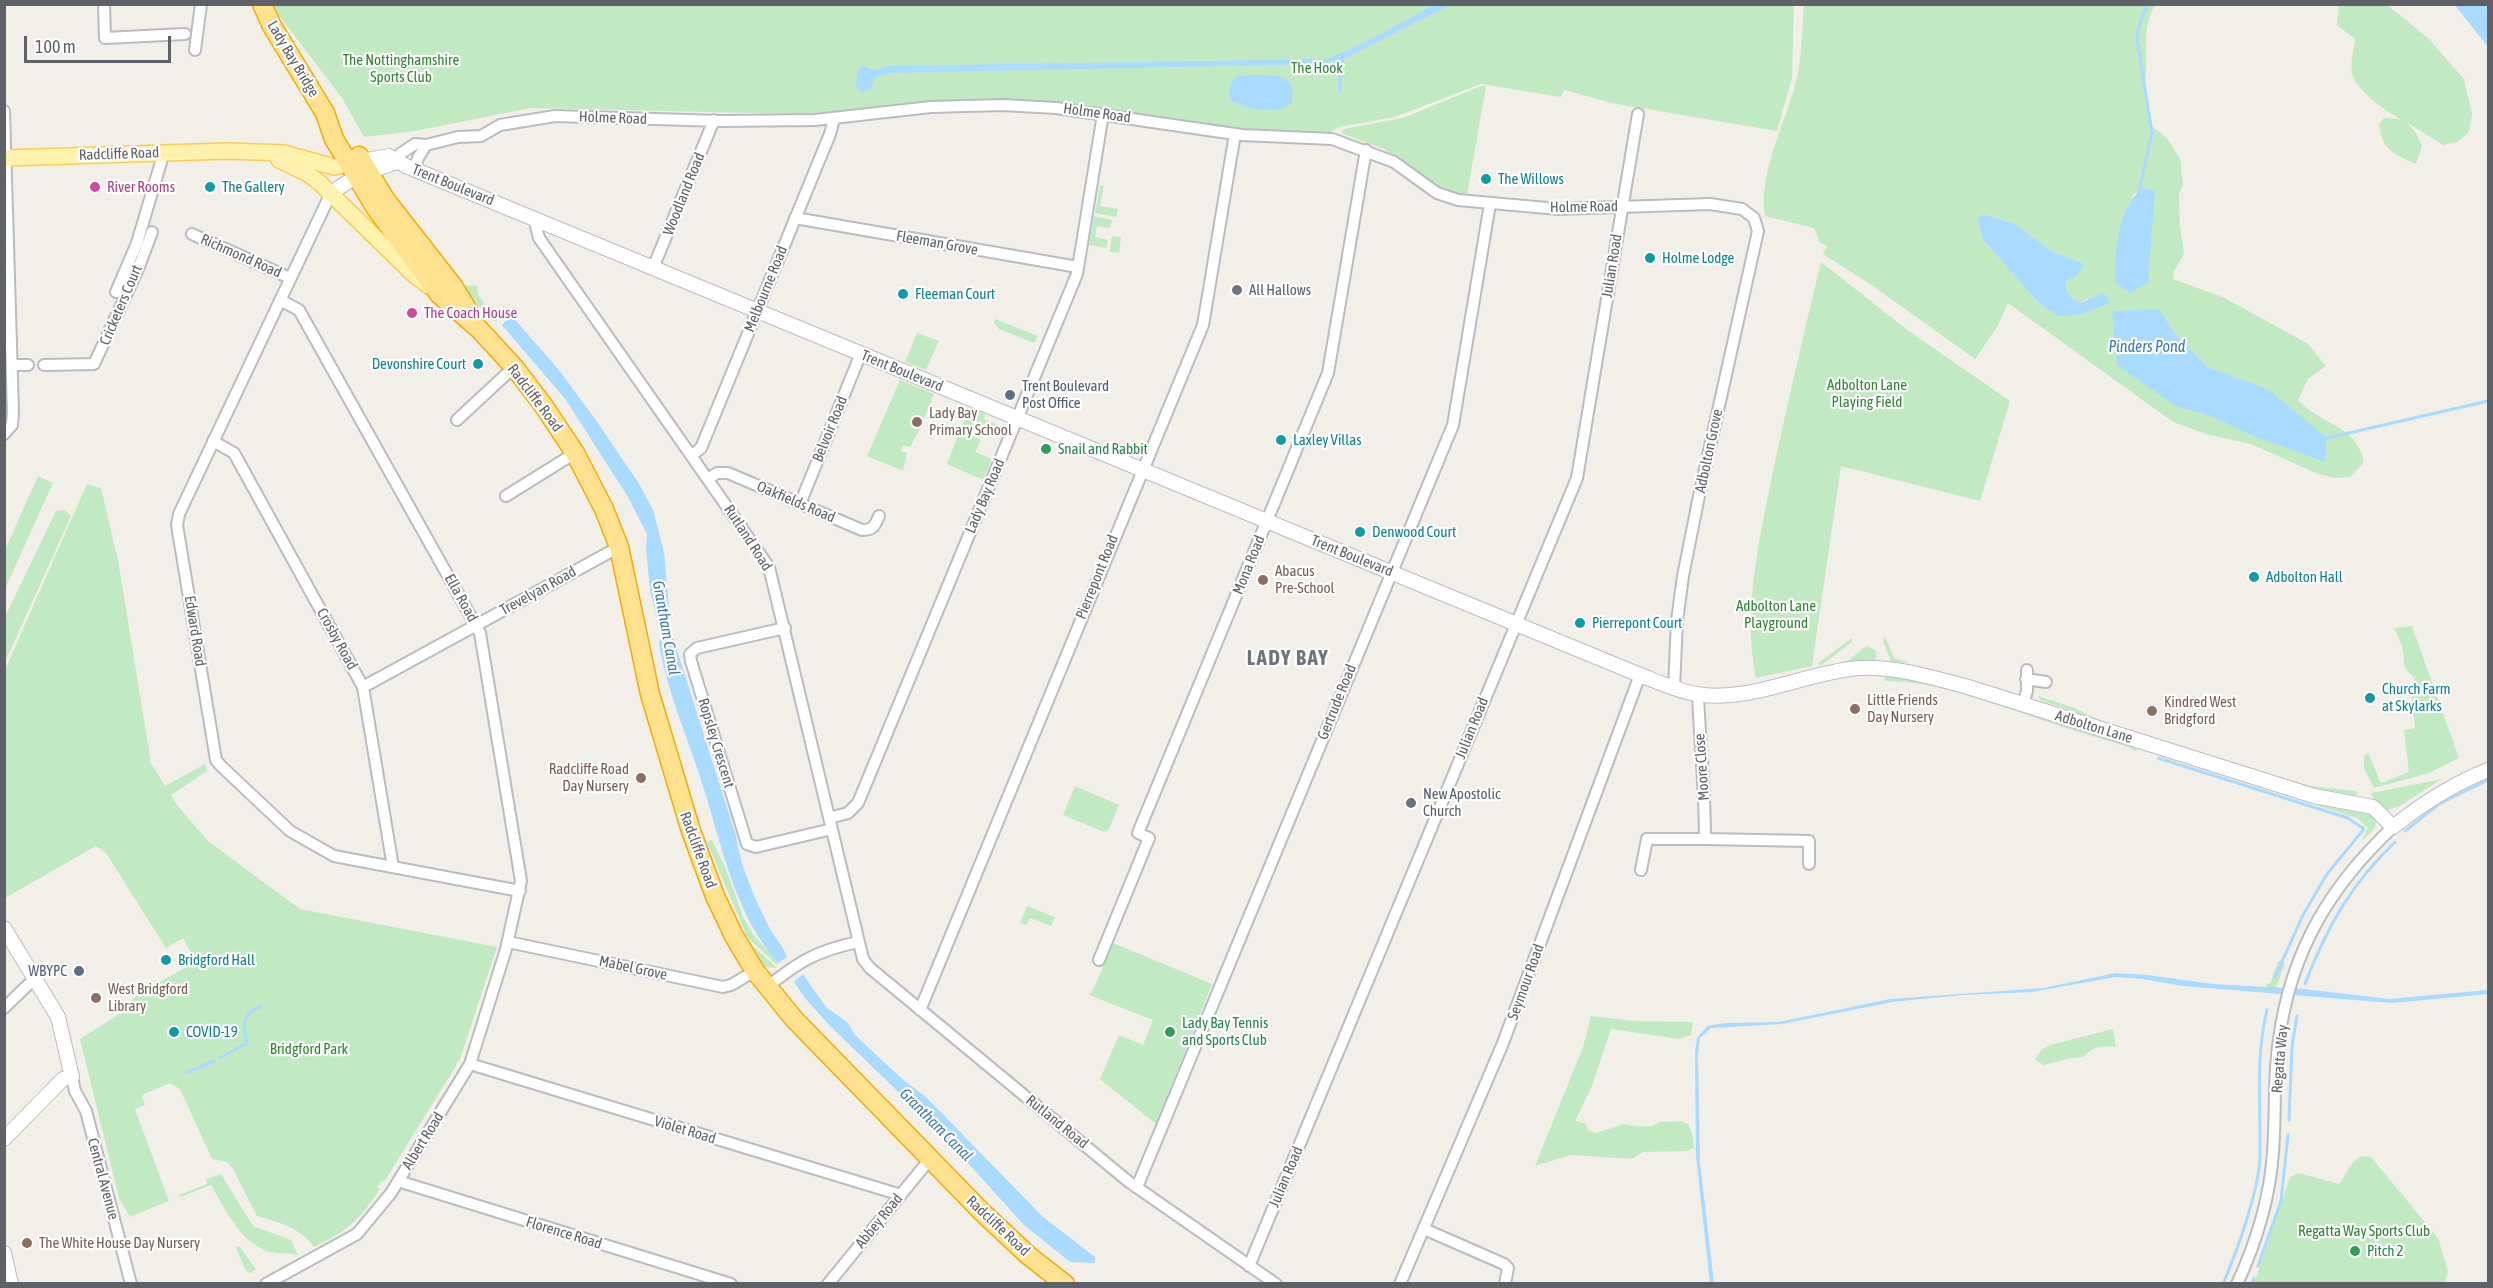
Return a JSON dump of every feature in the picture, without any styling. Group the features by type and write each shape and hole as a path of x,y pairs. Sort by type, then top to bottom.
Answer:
{"highway":[{"name":"Lady Bay Bridge","path":"262,4 272,26 325,112 337,123 352,159"},
{"name":"Radcliffe Road","path":"352,159 382,218 440,294 479,329 514,367 543,405 575,453 604,509 619,547 650,694 687,821 715,896 734,936 755,971 794,1019 930,1159 1013,1241 1065,1284"},
{"name":"Radcliffe Road","path":"352,159 453,286 479,329"}],"main road":[{"path":"309,160 328,158 334,148 352,159"},
{"name":"Radcliffe Road","path":"5,158 228,151 284,153 334,167 352,159"},
{"name":"Radcliffe Road","path":"268,153 308,174 331,193 412,273 440,294"}],"street":[{"path":"104,4 105,38 185,34"},
{"path":"195,50 201,4"},
{"name":"Holme Road","path":"398,162 405,150 415,144 426,145 458,137 481,136 500,125 555,116 714,120 834,119 931,107 974,105 1056,108 1235,134 1332,139 1394,162 1437,193 1458,200 1558,209 1710,204 1742,209 1754,218"},
{"path":"4,111 12,365 12,425 4,434"},
{"name":"Lady Bay Road","path":"831,824 858,803 1078,267 1103,114"},
{"name":"Julian Road","path":"1249,1266 1577,478 1638,114"},
{"name":"Melbourne Road","path":"692,455 701,448 830,134 834,119"},
{"name":"Woodland Road","path":"654,268 714,120"},
{"name":"Pierrepont Road","path":"920,1010 1203,325 1235,134"},
{"path":"415,169 418,158 426,145"},
{"name":"Mona Road","path":"1099,960 1149,838 1138,833 1328,373 1366,150"},
{"path":"116,292 137,243 162,153"},
{"name":"Trent Boulevard","path":"352,159 389,156 398,162 757,311 1674,688"},
{"path":"331,193 352,159"},
{"name":"Edward Road","path":"331,193 179,514 177,525 216,760 290,831 334,856 520,891"},
{"name":"Gertrude Road","path":"1137,1187 1453,425 1490,204"},
{"name":"Adbolton Grove","path":"1674,688 1677,621 1683,576 1758,231 1754,218"},
{"name":"Fleeman Grove","path":"795,219 1078,267"},
{"name":"Rutland Road","path":"538,220 536,226 539,238 769,567 863,959 870,968 920,1010 1137,1187 1275,1284"},
{"name":"Cricketers Court","path":"44,365 94,364 138,269 152,232"},
{"name":"Richmond Road","path":"192,234 290,278"},
{"name":"Ella Road","path":"280,300 299,310 480,633 519,870 520,891 508,942"},
{"name":"Belvoir Road","path":"800,504 861,353"},
{"path":"12,365 28,365"},
{"path":"457,420 514,367"},
{"name":"Crosby Road","path":"213,441 234,453 363,687 393,867"},
{"path":"506,496 575,453"},
{"name":"Oakfields Road","path":"708,479 717,473 728,473 862,530 875,527 879,516"},
{"name":"Trevelyan Road","path":"363,687 619,547"},
{"name":"Ropsley Crescent","path":"785,628 694,648 690,654 691,661 747,843 756,847 831,824"},
{"name":"Adbolton Lane","path":"1674,688 1698,695 1719,696 1744,693 1832,672 1878,668 1921,675 2023,704 2314,796 2373,807 2393,827"},
{"name":"Seymour Road","path":"1400,1284 1503,1043 1640,675"},
{"path":"2023,704 2027,691 2027,675 2046,682"},
{"name":"Moore Close","path":"1698,695 1706,839"},
{"path":"2393,827 2418,807 2448,788 2488,770"},
{"name":"Regatta Way","path":"2237,1284 2261,1219 2270,1183 2279,1039 2290,985 2302,952 2323,909 2354,866 2393,827"},
{"path":"1641,870 1647,839 1809,841 1809,864"},
{"path":"4,928 58,1017 72,1077 63,1079 4,1139"},
{"name":"Mabel Grove","path":"508,942 723,987 755,971"},
{"name":"Albert Road","path":"273,1282 357,1234 369,1223 398,1181 470,1065 508,942"},
{"path":"766,987 798,963 818,952 858,942"},
{"path":"4,1008 35,978"},
{"name":"Violet Road","path":"470,1065 901,1195"},
{"name":"Central Avenue","path":"72,1077 75,1091 86,1111 130,1284"},
{"name":"Abbey Road","path":"828,1284 930,1159"},
{"name":"Florence Road","path":"398,1181 731,1284"},
{"path":"1424,1229 1504,1264 1508,1268 1505,1284"},
{"path":"5,1254 11,1284"}],"green space":[{"name":"The Hook","path":"1794,4 1792,78 1777,131 1611,103 1564,90 1561,97 1481,84 1395,117 1339,127 1329,133 1236,130 1049,101 998,100 928,101 887,109 799,114 531,108 415,131 364,137 342,98 271,5"},
{"path":"1804,5 2157,5 2152,10 2147,27 2146,78 2142,77 2149,110 2150,133 2153,134 2152,126 2167,138 2180,159 2183,185 2179,194 2180,225 2184,254 2174,271 2173,279 2225,298 2308,344 2326,366 2308,379 2298,400 2307,409 2354,440 2364,462 2350,477 2334,478 2318,474 2251,444 2206,434 2173,422 2008,303 1997,327 1975,359 1873,286 1823,254 1827,246 1820,243 1814,228 1765,216 1764,199 1770,163 1798,74","holes":["2143,188 2115,282 2133,195","1983,214 2015,224 2053,252 2066,258 2077,276 2065,282 2069,296 2080,303 2088,298 2079,315 2058,315 2038,302 1983,240 1977,219","2159,309 2177,336 2208,367 2211,416 2177,407"]},
{"path":"2339,5 2387,5 2427,37 2464,79 2472,114 2469,132 2457,142 2443,145 2406,122 2416,133 2422,146 2416,164 2390,150 2383,140 2379,124 2384,118 2401,119 2374,101 2356,83 2352,73 2355,39 2337,25"},
{"path":"1486,86 1467,195 1439,187 1384,149 1341,133 1344,129 1403,118"},
{"path":"1100,185 1104,186 1100,206 1118,209 1116,217 1095,213"},
{"path":"1094,216 1112,220 1110,228 1097,226 1095,237 1108,240 1106,248 1089,245"},
{"path":"1112,236 1121,237 1119,253 1110,252"},
{"name":"Adbolton Lane Playing Field","path":"1821,262 1906,329 2010,401 1980,501 1841,466 1812,666 1756,678 1751,626 1758,548 1796,366"},
{"path":"462,285 477,286 478,294 497,322 489,319"},
{"path":"995,319 1038,336 1034,343 999,329 994,323"},
{"path":"917,333 939,341 926,370 905,362"},
{"path":"900,380 934,394 910,447 903,445 901,451 907,453 903,471 867,456"},
{"path":"969,408 985,414 984,419 998,425 995,431 981,425 976,438 981,440 975,452 992,459 983,480 947,464"},
{"path":"38,476 53,483 5,589 5,550"},
{"name":"Bridgford Park","path":"87,484 101,488 118,560 151,763 165,786 205,764 207,771 171,795 208,841 300,909 497,947 459,1062 457,1061 384,1182 382,1181 377,1187 380,1189 366,1209 344,1230 314,1247 295,1230 257,1216 233,1169 227,1162 212,1159 180,1089 170,1083 142,1095 145,1105 135,1109 169,1201 130,1217 119,1198 80,1039 121,1013 139,993 196,962 183,938 166,948 106,853 96,846 5,898 5,670"},
{"path":"64,510 71,516 5,662 5,617 56,511"},
{"path":"2412,626 2459,758 2429,773 2374,788 2364,768 2364,756 2368,753 2381,783 2409,772 2404,730 2415,728 2411,691 2415,678 2406,670 2402,647 2394,628"},
{"path":"1885,636 1894,658 1911,663 1891,662 1883,641"},
{"path":"1852,638 1852,642 1820,666 1818,663"},
{"path":"1866,646 1875,650 1877,656 1874,661 1848,661"},
{"path":"1884,675 1916,680 1981,696 2137,749 2136,752 2129,747 1953,691 1919,684 1885,681"},
{"path":"2038,696 2075,708 2101,721 2040,700"},
{"path":"2280,779 2358,793 2353,797 2319,792"},
{"path":"2442,779 2398,807 2386,810 2374,800 2371,793"},
{"path":"1075,786 1119,805 1109,829 1104,832 1063,815"},
{"path":"2309,803 2353,807 2370,813 2376,818 2375,828 2361,842 2368,828 2357,818"},
{"path":"712,840 726,869 744,919 753,934 778,963 777,965 747,937 707,842"},
{"path":"1027,906 1055,917 1051,926 1030,918 1026,925 1020,923"},
{"name":"Lady Bay Tennis and Sports Club","path":"1113,943 1212,984 1156,1124 1100,1079 1119,1035 1143,1045 1153,1020 1089,995"},
{"path":"749,946 753,946 777,968 764,967"},
{"path":"2278,961 2285,963 2276,989 2267,987 2266,983 2270,984"},
{"path":"1591,1016 1634,1021 1693,1022 1691,1035 1679,1039 1611,1029 1592,1086 1575,1121 1585,1123 1588,1130 1596,1133 1624,1124 1641,1127 1652,1126 1660,1122 1681,1121 1688,1124 1694,1148 1686,1151 1643,1152 1632,1159 1571,1155 1535,1166 1583,1047"},
{"path":"2113,1029 2116,1047 2098,1048 2084,1057 2044,1065 2035,1060 2042,1049 2050,1045"},
{"name":"Regatta Way Sports Club","path":"2362,1156 2371,1157 2438,1238 2448,1271 2445,1283 2254,1283 2290,1177 2298,1173 2339,1184 2354,1161"},
{"path":"221,1174 253,1226 291,1240 298,1255 270,1252 251,1242 235,1225 211,1185 180,1197 179,1195 207,1184 206,1179"},
{"path":"239,1246 256,1269 251,1273 246,1271 236,1248"}],"water":[{"path":"1433,5 1450,5 1344,59 1341,92 1338,93 1338,68 1332,61 1319,64 889,73 876,77 870,89 862,93 856,86 857,72 862,66 876,70 887,66 1328,59 1381,34"},
{"path":"2455,5 2488,5 2488,47"},
{"path":"1272,75 1289,82 1293,94 1291,104 1270,110 1254,109 1232,102 1230,88 1237,76"},
{"path":"2143,188 2155,191 2148,282 2130,293 2115,282 2117,244 2128,207"},
{"path":"1983,214 2015,224 2053,252 2084,264 2077,276 2065,282 2069,296 2080,303 2104,293 2110,303 2079,315 2058,316 2038,302 1983,240 1977,219"},
{"name":"Pinders Pond","path":"2159,309 2177,336 2208,367 2269,390 2327,438 2325,462 2258,438 2211,416 2177,407 2117,365 2112,311"},
{"name":"Grantham Canal","path":"511,315 559,370 595,419 638,482 653,510 664,552 671,631 736,836 745,872 770,929 787,957 778,963 763,944 740,902 669,684 660,650 659,642 663,633 661,622 656,615 650,589 646,549 647,534 628,497 566,400 502,325"},
{"path":"2116,973 2390,999 2488,990 2488,994 2392,1003 2183,986 2116,977 2032,992 1962,995 1892,1002 1782,1024 1711,1028 1700,1038 1698,1054 1700,1162 1714,1283 1710,1283 1696,1157 1695,1052 1697,1038 1707,1026 1726,1023 1779,1022 1890,999 2043,988"},
{"name":"Grantham Canal","path":"803,974 826,1007 848,1023 855,1035 901,1078 927,1098 1043,1217 1095,1257 1095,1263 1070,1262 1024,1225 938,1130 831,1027 805,998 794,982"}],"waterway":[{"path":"2139,192 2152,133 2137,39 2147,4"},
{"path":"2327,438 2488,401"},
{"path":"2158,758 2348,818 2364,829 2327,874 2303,915 2275,977"},
{"path":"2405,831 2439,804 2488,780"},
{"path":"2305,984 2322,944 2342,907 2365,874 2395,842"},
{"path":"220,1058 247,1043 245,1021 254,1009 261,1006"},
{"path":"2223,1284 2246,1221 2259,1170 2260,1064 2267,1010"},
{"path":"2289,1120 2292,1046 2297,1016"},
{"path":"186,1073 214,1061"},
{"path":"2258,1266 2281,1201 2288,1135"},
{"path":"2252,1284 2254,1278"}],"place":[{"name":"The Willows","path":"1486,179"},
{"name":"River Rooms","path":"95,187"},
{"name":"The Gallery","path":"210,187"},
{"name":"Holme Lodge","path":"1650,258"},
{"name":"All Hallows","path":"1237,290"},
{"name":"Fleeman Court","path":"903,294"},
{"name":"The Coach House","path":"412,313"},
{"name":"Devonshire Court","path":"478,364"},
{"name":"Trent Boulevard Post Office","path":"1010,395"},
{"name":"Lady Bay Primary School","path":"917,422"},
{"name":"Laxley Villas","path":"1281,440"},
{"name":"Snail and Rabbit","path":"1046,449"},
{"name":"Denwood Court","path":"1360,532"},
{"name":"Adbolton Hall","path":"2254,577"},
{"name":"Abacus Pre-School","path":"1263,580"},
{"name":"Pierrepont Court","path":"1580,623"},
{"name":"Church Farm at Skylarks","path":"2370,698"},
{"name":"Little Friends Day Nursery","path":"1855,709"},
{"name":"Kindred West Bridgford","path":"2152,711"},
{"name":"Radcliffe Road Day Nursery","path":"641,778"},
{"name":"New Apostolic Church","path":"1411,803"},
{"name":"Bridgford Hall","path":"166,960"},
{"name":"WBYPC","path":"79,971"},
{"name":"West Bridgford Library","path":"96,998"},
{"name":"COVID-19","path":"174,1032"},
{"name":"Lady Bay Tennis and Sports Club","path":"1170,1032"},
{"name":"The White House Day Nursery","path":"27,1243"},
{"name":"Pitch 2","path":"2355,1251"}],"district":[{"name":"LADY BAY","path":"1288,658"}],"park label":[{"name":"The Nottinghamshire Sports Club","path":"401,68"},
{"name":"Adbolton Lane Playground","path":"1776,614"}]}
